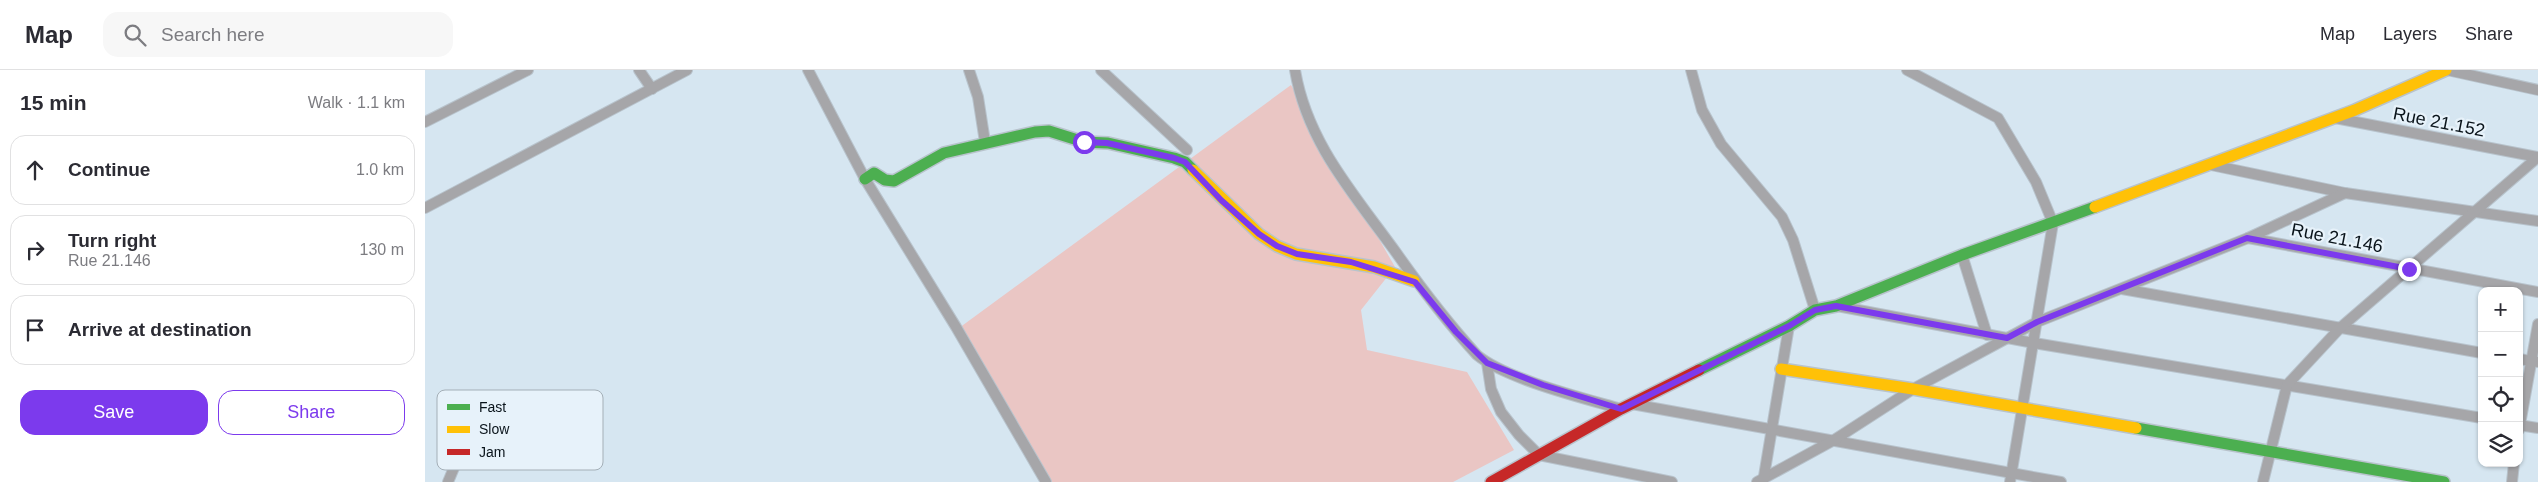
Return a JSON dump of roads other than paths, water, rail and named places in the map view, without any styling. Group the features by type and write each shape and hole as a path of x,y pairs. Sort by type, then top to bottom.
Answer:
{"street":[{"path":"425,122 528,70"},
{"path":"639,70 652,89"},
{"path":"425,208 687,70"},
{"path":"807,70 865,179 954,324 1046,482"},
{"path":"969,70 978,96 985,142"},
{"path":"1101,70 1187,150"},
{"path":"1295,70 1300,98 1310,125 1358,202 1415,282 1456,332 1487,363 1543,385 1621,409"},
{"path":"1691,70 1702,110 1712,130 1738,167 1782,217 1793,240 1815,310"},
{"path":"1907,70 1997,118 2036,182 2053,223 2011,478"},
{"path":"1491,482 1621,409 1789,326 1815,310 1836,306 1962,255 2211,165 2334,118 2446,70 2538,90"},
{"name":"Rue 21.152","path":"2334,118 2538,157"},
{"path":"865,179 874,173 889,181 899,179 944,153 985,142 1049,131 1084,142 1107,143 1185,162 1240,217 1277,246 1297,254 1351,262 1415,282"},
{"path":"2263,482 2268,453 2287,385 2340,328 2538,157"},
{"path":"2211,165 2345,194 2475,211 2538,222"},
{"path":"1761,481 1834,440 1913,389 2037,322 2247,238 2345,194"},
{"name":"Rue 21.146","path":"2247,238 2538,292"},
{"path":"1962,255 1987,334"},
{"path":"2121,289 2478,352"},
{"path":"1836,306 2034,343 2478,417"},
{"path":"2520,422 2535,362 2538,324"},
{"path":"1761,481 1789,326"},
{"path":"1487,363 1491,389 1501,412 1539,455 1673,482"},
{"path":"1781,369 1913,389 2268,453 2445,482"},
{"path":"1632,404 1771,431 1834,440 2011,478 2061,482"},
{"path":"2523,427 2538,428"},
{"path":"2511,482 2513,467"},
{"path":"448,482 453,470"}]}
